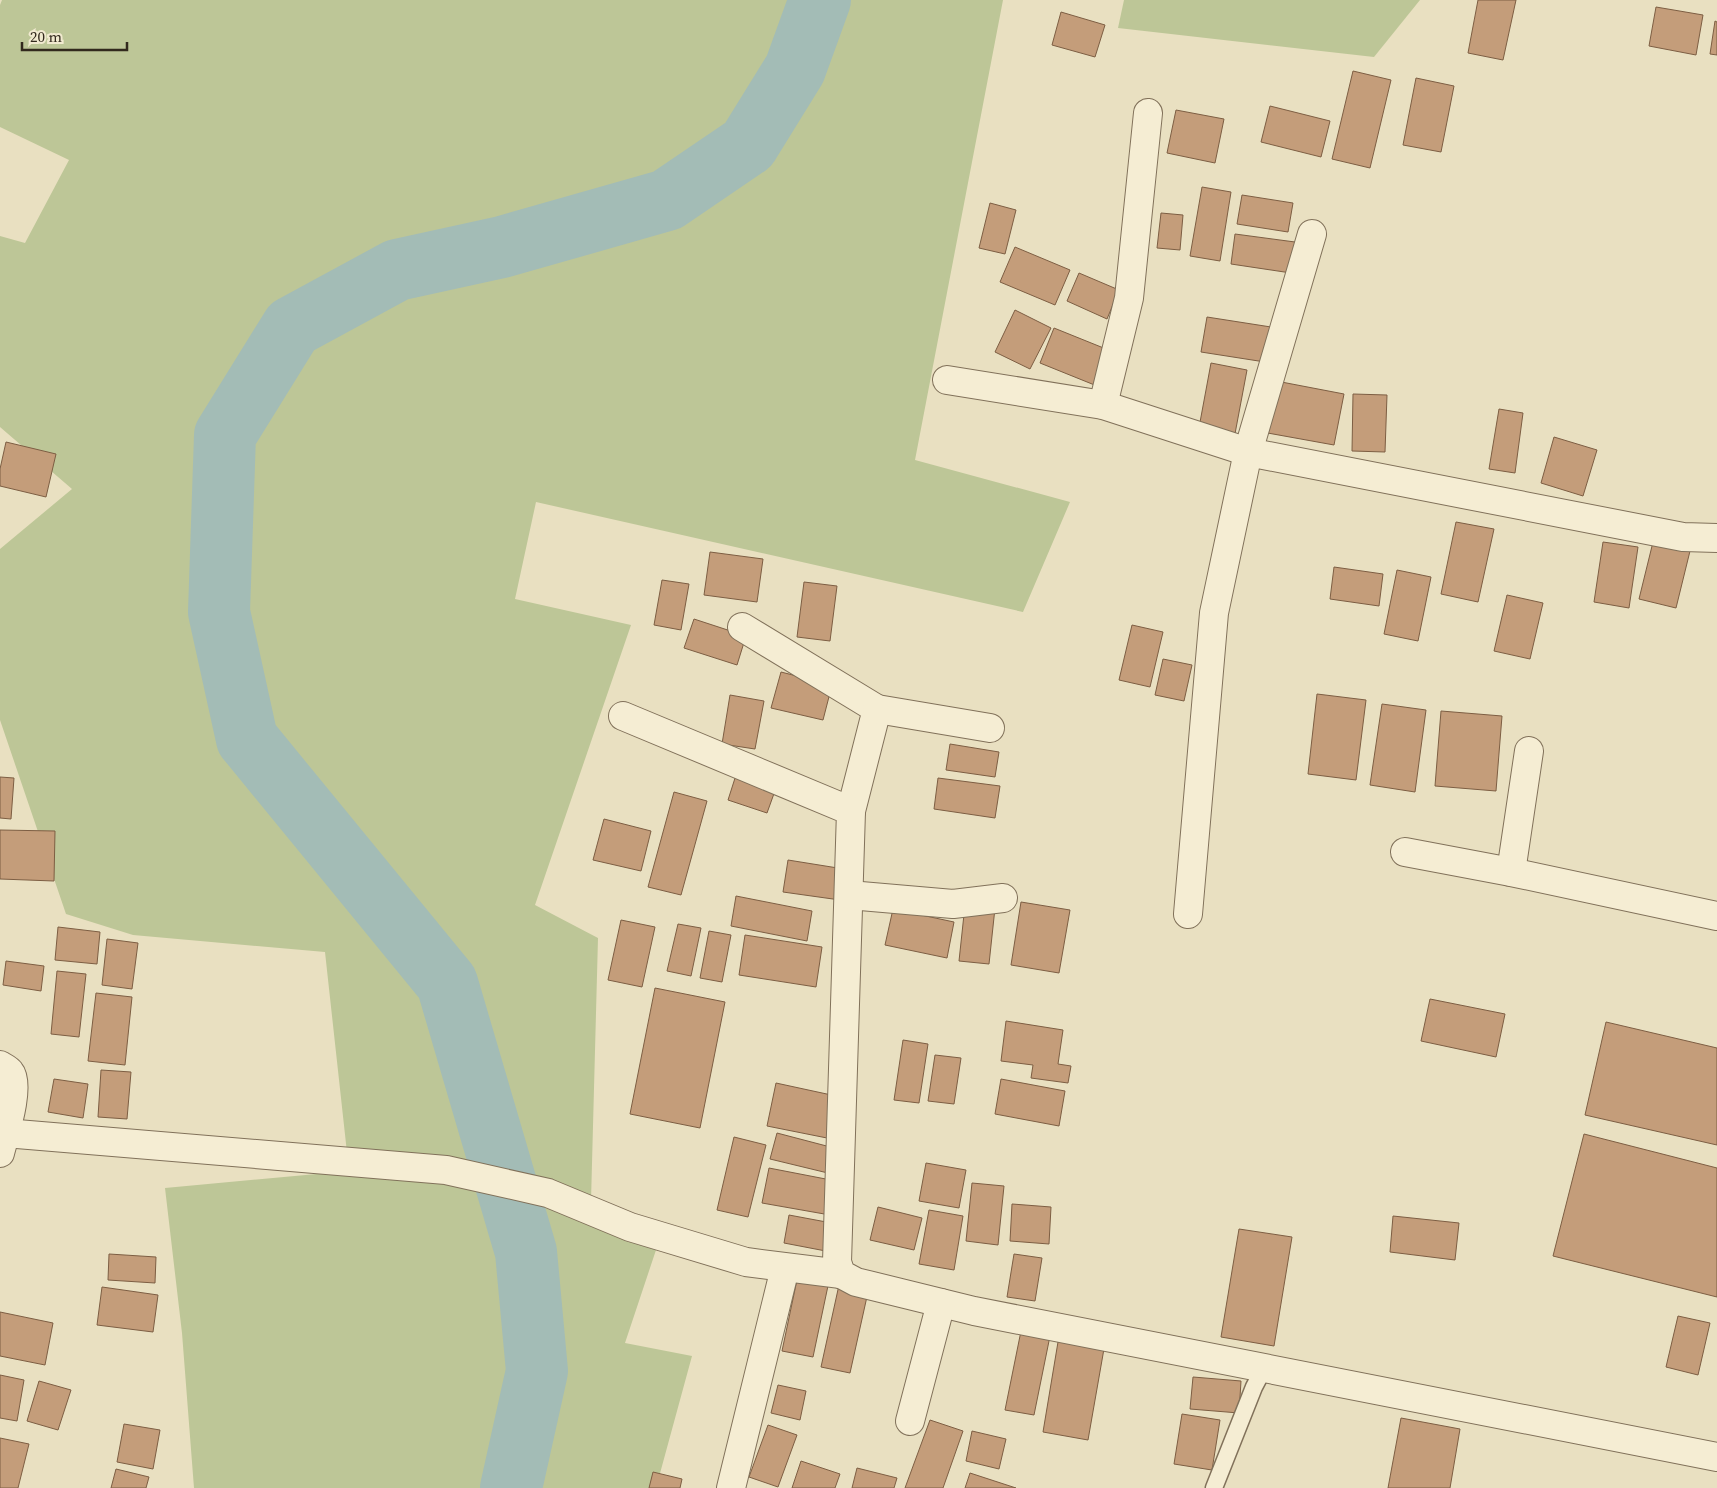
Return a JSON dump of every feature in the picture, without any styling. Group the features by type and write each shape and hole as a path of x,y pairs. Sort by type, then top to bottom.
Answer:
{"street":[{"path":"1103,405 1129,298 1148,113"},
{"path":"1188,914 1214,613 1248,452 1312,234"},
{"path":"947,380 1103,405 1248,452 1683,538 1717,538"},
{"path":"742,627 876,709 990,728"},
{"path":"841,1274 837,1262 851,811 876,709"},
{"path":"623,716 851,811"},
{"path":"1511,872 1529,751"},
{"path":"1405,852 1511,872 1717,916"},
{"path":"849,895 953,904 1003,898"},
{"path":"0,1065 10,1072 14,1081 2,1143 446,1170 548,1193 630,1227 746,1262 841,1274 856,1282 974,1311 1717,1457"},
{"path":"731,1488 785,1268"},
{"path":"910,1421 941,1303"}],"lane":[{"path":"1214,1488 1264,1368"}],"green space":[{"path":"2,0 1003,0 915,460 1070,502 1023,612 536,502 515,599 631,625 535,905 598,938 591,1201 663,1229 625,1343 692,1356 656,1488 194,1488 182,1333 165,1188 349,1171 325,952 133,935 66,914 0,720 0,549 72,489 0,427 0,236 25,243 69,160 0,127 0,5"},
{"path":"1124,0 1420,0 1374,57 1118,28"}],"building":[{"path":"1478,0 1516,0 1503,60 1468,53"},
{"path":"1656,7 1703,15 1696,55 1649,46"},
{"path":"1061,12 1105,25 1095,57 1052,45"},
{"path":"1715,21 1717,22 1717,55 1710,54"},
{"path":"1353,71 1391,80 1370,168 1332,159"},
{"path":"1416,78 1454,86 1441,152 1403,145"},
{"path":"1270,106 1330,121 1321,157 1261,142"},
{"path":"1176,110 1224,119 1215,163 1167,153"},
{"path":"1202,187 1231,192 1220,261 1190,256"},
{"path":"1242,195 1293,203 1288,232 1237,224"},
{"path":"990,203 1016,210 1005,254 979,248"},
{"path":"1161,213 1183,215 1180,250 1157,248"},
{"path":"1235,234 1295,242 1291,273 1231,264"},
{"path":"1015,247 1070,270 1055,305 1000,282"},
{"path":"1079,273 1119,290 1107,319 1067,301"},
{"path":"1015,310 1051,328 1030,369 995,352"},
{"path":"1207,317 1271,327 1265,362 1201,352"},
{"path":"1054,328 1111,351 1097,386 1040,363"},
{"path":"1211,363 1247,370 1234,439 1198,433"},
{"path":"1271,380 1344,394 1334,445 1262,432"},
{"path":"1353,394 1387,395 1385,452 1352,451"},
{"path":"1499,409 1523,413 1515,473 1489,469"},
{"path":"1554,437 1597,450 1583,496 1541,483"},
{"path":"6,442 56,454 46,497 0,486 0,469"},
{"path":"1456,522 1494,529 1478,602 1441,594"},
{"path":"1603,542 1638,547 1629,608 1594,602"},
{"path":"1653,542 1690,551 1676,608 1639,599"},
{"path":"710,552 763,559 757,602 704,595"},
{"path":"1334,567 1383,574 1379,606 1330,599"},
{"path":"1397,570 1431,577 1418,641 1384,634"},
{"path":"662,580 689,584 681,630 654,625"},
{"path":"804,582 837,586 830,641 797,637"},
{"path":"1507,595 1543,603 1530,659 1494,651"},
{"path":"694,619 746,636 737,665 684,648"},
{"path":"1132,625 1163,632 1150,687 1119,680"},
{"path":"1163,659 1192,665 1184,701 1155,695"},
{"path":"781,672 832,685 823,720 771,708"},
{"path":"1317,694 1366,700 1356,780 1308,774"},
{"path":"730,695 764,701 755,749 722,744"},
{"path":"1382,704 1426,710 1415,792 1370,785"},
{"path":"1441,711 1502,716 1496,791 1435,786"},
{"path":"950,744 999,752 995,777 946,770"},
{"path":"736,775 776,788 767,813 728,800"},
{"path":"0,777 14,778 11,819 0,818"},
{"path":"938,778 1000,786 995,818 934,809"},
{"path":"674,792 707,801 681,895 648,887"},
{"path":"604,819 651,831 641,871 593,860"},
{"path":"0,830 55,831 54,881 0,879"},
{"path":"788,860 844,869 840,900 783,892"},
{"path":"736,896 812,911 807,941 731,926"},
{"path":"1021,902 1070,910 1059,973 1011,965"},
{"path":"965,905 995,908 989,964 959,961"},
{"path":"893,909 954,922 947,958 885,945"},
{"path":"621,920 655,927 642,987 608,980"},
{"path":"678,924 701,928 691,976 667,971"},
{"path":"58,927 100,932 97,964 55,960"},
{"path":"709,931 731,935 722,982 700,978"},
{"path":"745,935 822,947 816,987 739,975"},
{"path":"107,939 138,943 132,989 102,985"},
{"path":"6,961 44,966 41,991 3,985"},
{"path":"57,971 86,974 79,1037 51,1034"},
{"path":"655,988 725,1002 700,1128 630,1114"},
{"path":"96,993 132,997 125,1065 88,1061"},
{"path":"1430,999 1505,1014 1496,1057 1421,1041"},
{"path":"1006,1021 1063,1030 1058,1064 1071,1066 1068,1083 1031,1078 1033,1065 1001,1061"},
{"path":"1606,1022 1717,1048 1717,1145 1585,1115"},
{"path":"903,1040 928,1044 919,1103 894,1100"},
{"path":"935,1055 961,1058 954,1104 928,1101"},
{"path":"101,1070 131,1072 127,1119 98,1117"},
{"path":"54,1079 88,1084 83,1118 48,1112"},
{"path":"1001,1079 1065,1091 1059,1126 995,1114"},
{"path":"776,1083 836,1096 827,1138 767,1126"},
{"path":"777,1133 838,1149 832,1174 770,1159"},
{"path":"1584,1134 1717,1168 1717,1297 1553,1256"},
{"path":"734,1137 766,1145 748,1217 717,1210"},
{"path":"926,1163 966,1170 959,1208 919,1201"},
{"path":"769,1168 836,1181 830,1215 762,1203"},
{"path":"972,1183 1004,1186 998,1245 966,1241"},
{"path":"1012,1204 1051,1207 1049,1244 1010,1241"},
{"path":"878,1207 922,1218 914,1250 870,1240"},
{"path":"929,1210 963,1216 954,1270 919,1264"},
{"path":"789,1215 837,1224 831,1252 784,1243"},
{"path":"1393,1216 1459,1223 1455,1260 1390,1252"},
{"path":"1239,1229 1292,1237 1274,1346 1221,1337"},
{"path":"109,1254 156,1257 155,1283 108,1280"},
{"path":"1014,1254 1042,1258 1035,1301 1007,1297"},
{"path":"798,1275 829,1281 813,1357 782,1351"},
{"path":"839,1285 868,1292 850,1373 821,1367"},
{"path":"102,1287 158,1295 153,1332 97,1325"},
{"path":"0,1312 53,1323 45,1365 0,1356"},
{"path":"1678,1316 1710,1323 1698,1375 1666,1367"},
{"path":"1021,1331 1050,1336 1034,1415 1005,1410"},
{"path":"1059,1336 1105,1343 1088,1440 1043,1432"},
{"path":"0,1375 24,1380 17,1421 0,1418"},
{"path":"1193,1377 1241,1381 1239,1413 1190,1409"},
{"path":"39,1381 71,1390 58,1430 27,1421"},
{"path":"778,1385 806,1391 800,1420 771,1413"},
{"path":"1182,1414 1220,1420 1212,1470 1174,1464"},
{"path":"1401,1418 1460,1429 1450,1488 1388,1488"},
{"path":"930,1420 963,1431 943,1488 905,1488"},
{"path":"124,1424 160,1430 153,1469 117,1462"},
{"path":"768,1425 797,1435 778,1487 749,1477"},
{"path":"972,1431 1006,1439 999,1469 966,1461"},
{"path":"0,1438 29,1444 18,1488 0,1488"},
{"path":"801,1461 840,1474 835,1488 792,1488"},
{"path":"857,1468 897,1478 894,1488 852,1488"},
{"path":"116,1469 149,1477 146,1488 111,1488"},
{"path":"653,1472 682,1479 680,1488 649,1488"},
{"path":"970,1473 1016,1488 965,1488"}],"waterway":[{"path":"511,1488 537,1371 526,1252 447,983 247,739 219,612 225,435 292,327 397,270 502,247 667,200 748,145 795,69 820,0"}]}
